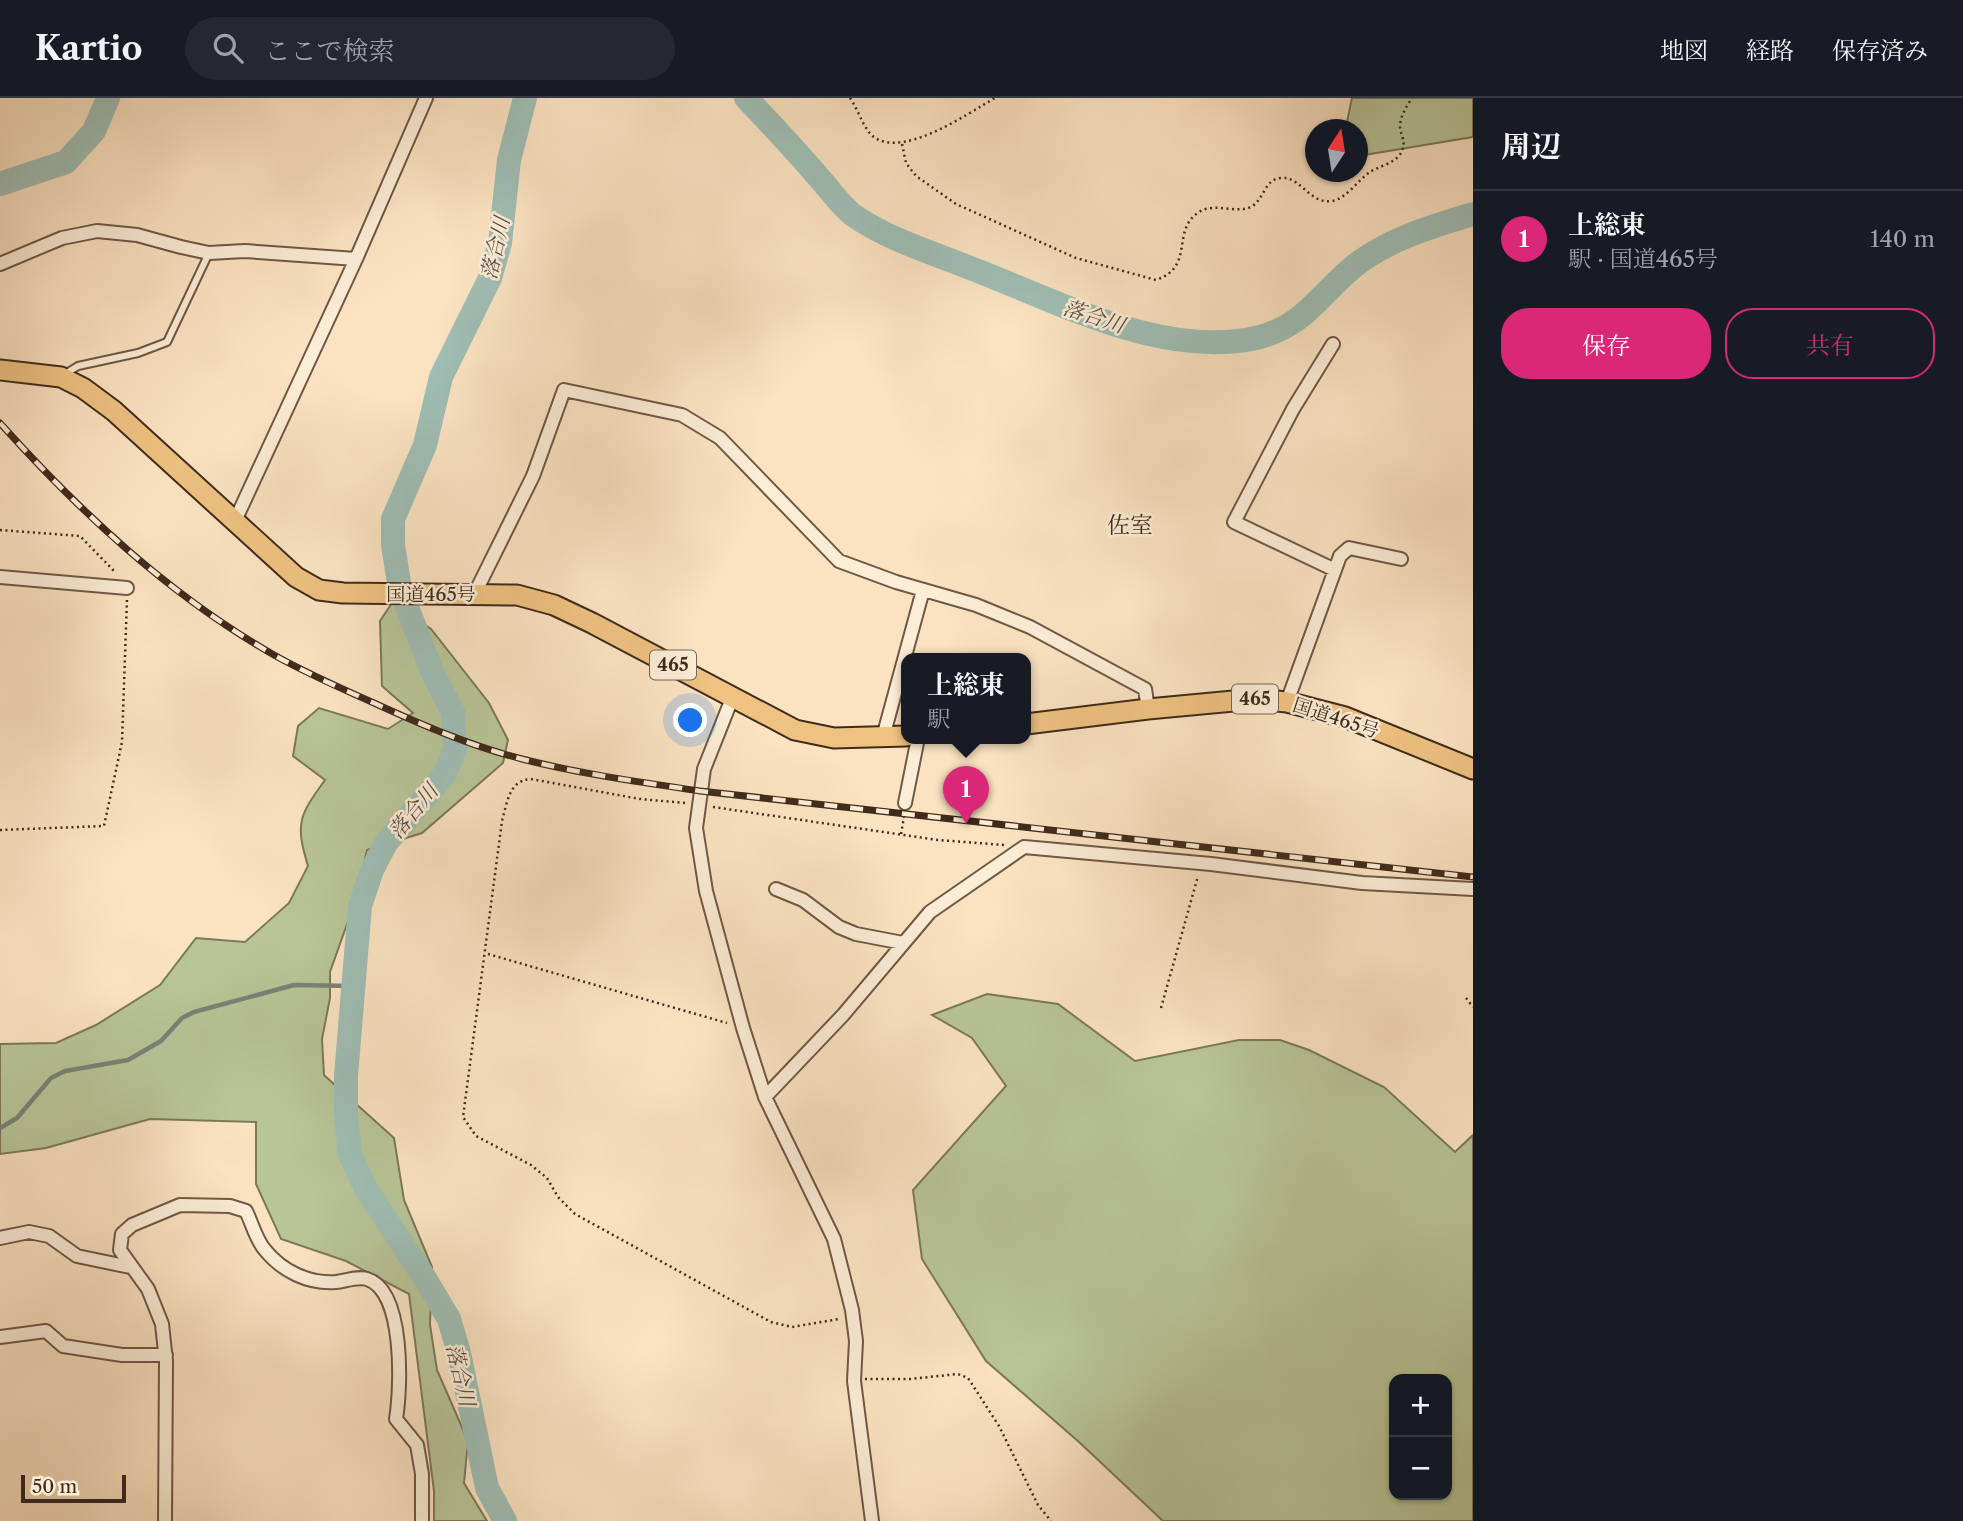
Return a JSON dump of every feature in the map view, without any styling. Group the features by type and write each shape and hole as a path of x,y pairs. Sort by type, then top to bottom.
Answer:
{"highway":[{"name":"国道465号","path":"0,370 61,377 83,388 114,411 296,577 319,590 376,594 517,595 554,606 592,623 795,730 834,738 901,736"},
{"name":"国道465号","path":"1031,723 1255,699 1287,702 1345,717 1473,769"}],"street":[{"path":"234,523 356,259 426,98"},
{"path":"0,264 62,238 97,231 137,234 209,253 245,251 356,259"},
{"path":"1333,344 1293,408 1234,522 1335,570"},
{"path":"475,593 533,476 564,390 682,415 720,438 839,561 976,605 1030,626 1145,689 1148,709"},
{"path":"1287,702 1340,556 1349,548 1401,559"},
{"path":"0,577 127,588"},
{"path":"906,653 923,590"},
{"path":"883,737 901,671"},
{"path":"733,696 704,769 698,804 696,828 706,891 743,1028 765,1097 834,1239 853,1317 856,1341 854,1381 872,1521"},
{"path":"905,803 917,744"},
{"path":"765,1097 843,1015 930,912 1024,847 1202,863 1362,883 1473,890"},
{"path":"776,889 803,900 839,927 856,934 903,943"},
{"path":"165,1521 166,1355 162,1324 148,1289 120,1250 122,1234 132,1225 180,1205 230,1206 246,1211 264,1249 294,1274 315,1282 365,1278 379,1285 392,1315 398,1349 399,1398 396,1419 417,1445 422,1474 422,1521"},
{"path":"0,1238 29,1232 49,1236 77,1256 130,1267"},
{"path":"0,1337 46,1331 63,1346 122,1355 166,1355"}],"lane":[{"path":"61,377 78,366 138,353 167,342 209,253"}],"path":[{"path":"850,98 869,133 885,141 902,144 918,141 995,98"},
{"path":"902,144 906,163 916,176 956,204 1076,258 1156,280 1174,270 1180,258 1185,229 1198,213 1209,208 1250,207 1268,185 1283,177 1291,179 1318,200 1331,202 1370,172 1395,159 1401,153 1405,141 1400,128 1404,110 1412,98"},
{"path":"0,530 80,536 127,585 122,742 104,826 0,830"},
{"path":"853,1317 792,1326 771,1322 575,1214 558,1197 547,1178 531,1165 476,1136 463,1116 502,821 512,787 522,780 531,779 640,799 698,804 938,840 1024,847"},
{"path":"901,834 904,828 905,803"},
{"path":"1161,1008 1202,863"},
{"path":"488,954 743,1028"},
{"path":"1466,998 1473,1007"},
{"path":"854,1381 958,1374 968,1378 999,1426 1038,1505 1051,1521"}],"green space":[{"path":"1352,98 1473,98 1473,137 1368,154 1368,119 1348,119"},
{"path":"392,603 431,629 489,703 508,740 503,763 422,833 367,850 357,896 330,972 330,998 322,1039 324,1075 394,1138 404,1200 432,1267 430,1325 437,1370 468,1441 464,1483 487,1521 434,1521 434,1491 409,1294 346,1261 281,1239 256,1184 256,1122 150,1119 46,1148 0,1154 0,1044 56,1043 96,1025 160,985 196,938 245,942 289,903 308,866 302,839 302,820 325,780 293,756 298,726 319,708 388,729 413,713 382,686 380,621"},
{"path":"987,994 1058,1004 1135,1061 1239,1040 1280,1040 1309,1050 1384,1087 1455,1152 1473,1135 1473,1521 1163,1521 1079,1442 986,1361 922,1259 913,1190 1006,1086 972,1038 932,1015"}],"waterway":[{"path":"0,184 66,162 94,131 108,98"},
{"name":"落合川","path":"505,1521 487,1488 459,1353 449,1319 366,1189 350,1154 346,1076 360,906 372,870 386,843 444,775 455,749 453,712 433,674 400,589 393,545 393,519 425,445 441,377 490,278 500,243 509,160 525,98"},
{"name":"落合川","path":"746,98 844,207 867,224 914,246 1079,312 1150,334 1185,341 1221,342 1256,338 1274,332 1302,315 1361,261 1387,245 1473,214"},
{"path":"0,1128 17,1118 51,1078 65,1071 128,1060 161,1041 182,1018 194,1012 294,985 353,986"}],"railway":[{"path":"0,423 94,520 162,579 235,631 286,662 336,686 428,727 503,754 588,773 700,791 1473,877"}],"place":[{"name":"上総東","path":"966,824"}],"district":[{"name":"佐室","path":"1130,525"}]}
